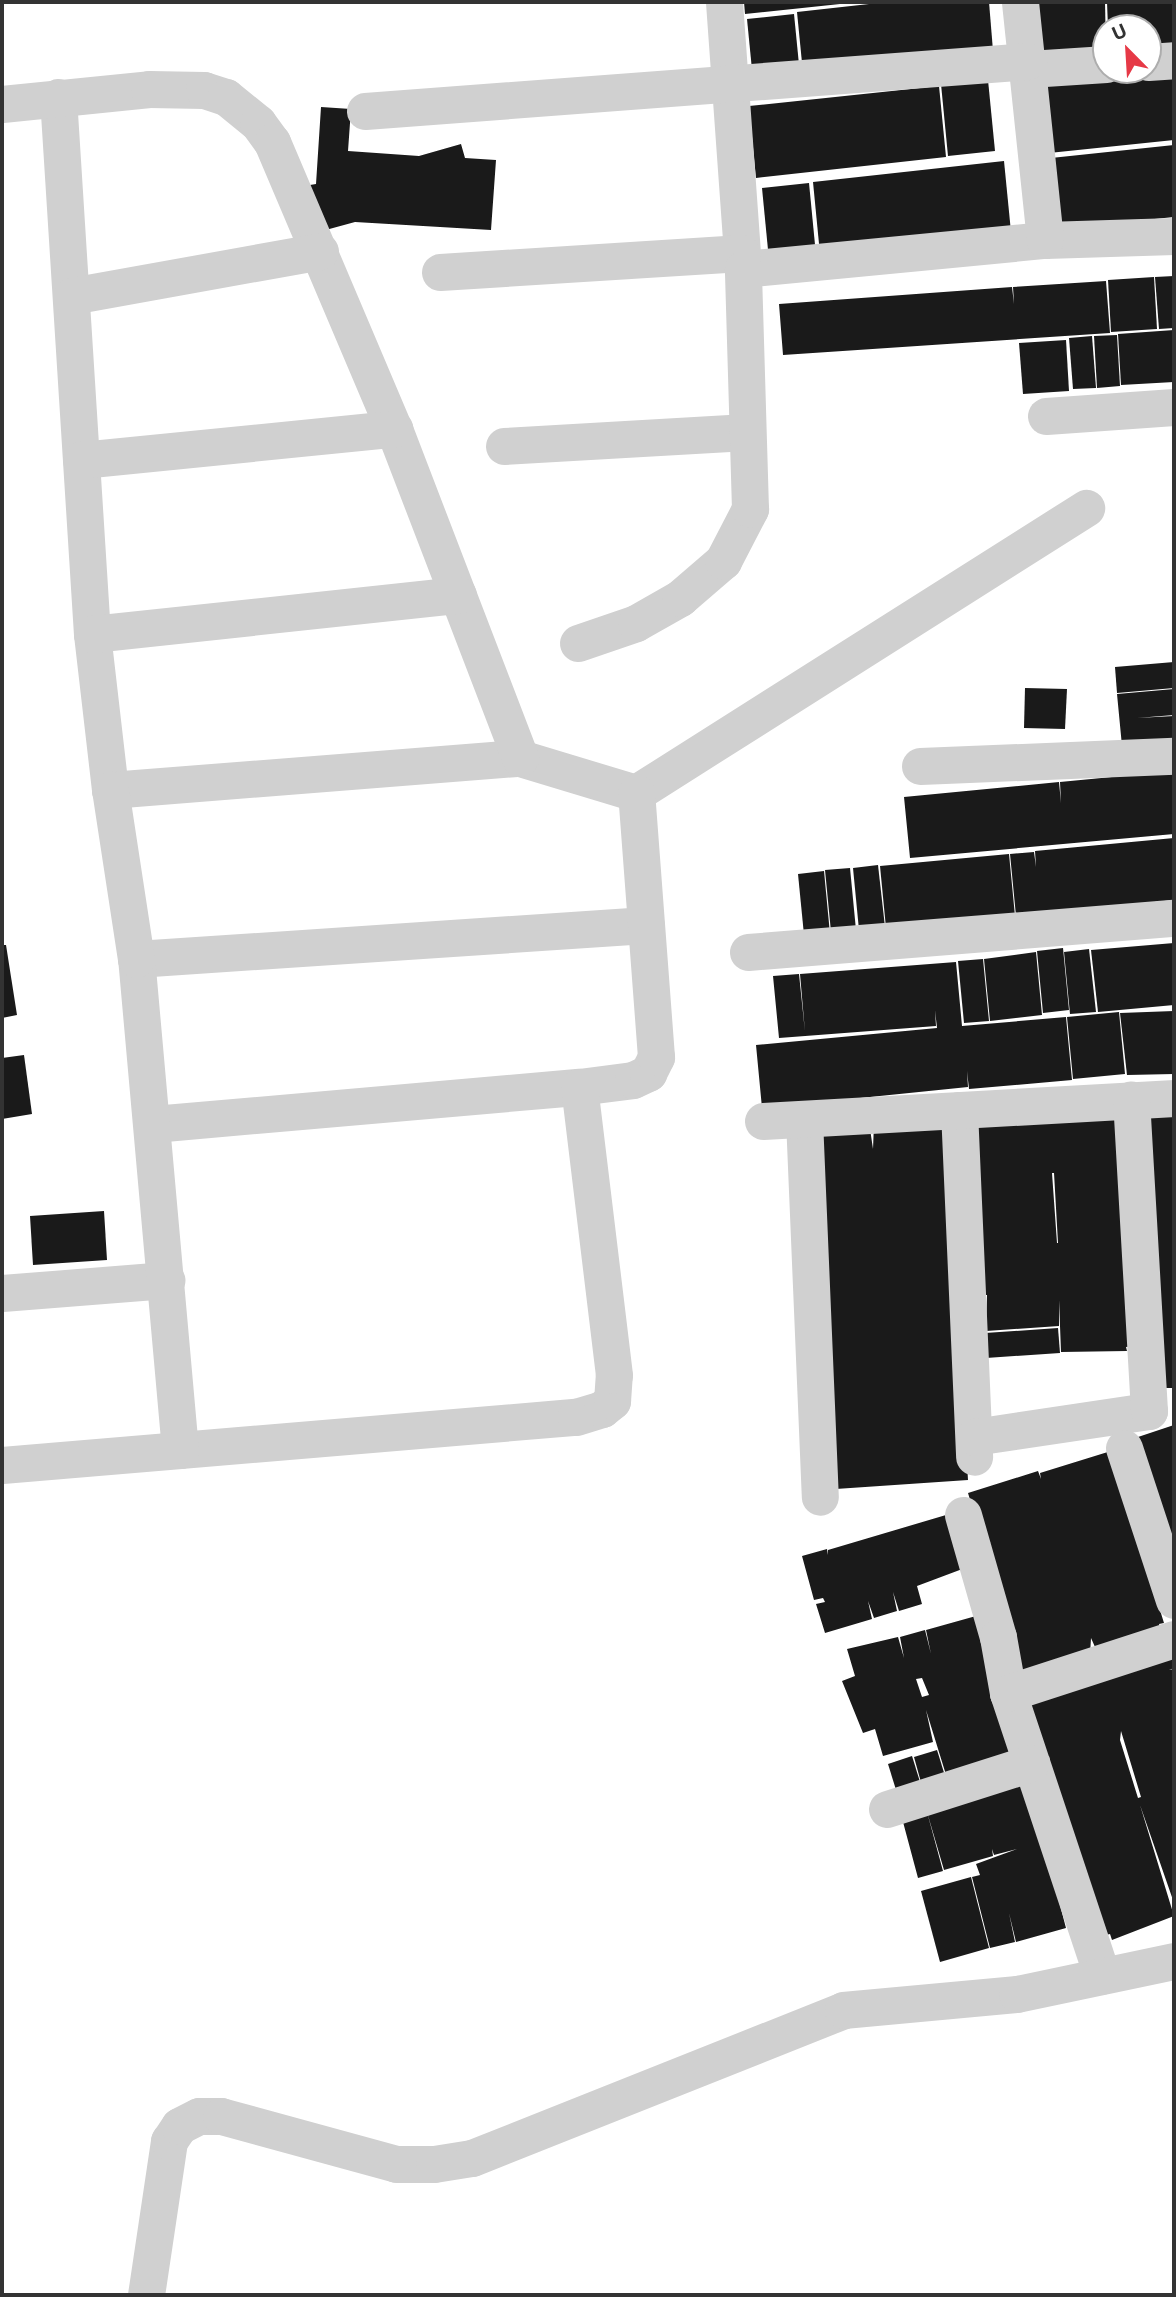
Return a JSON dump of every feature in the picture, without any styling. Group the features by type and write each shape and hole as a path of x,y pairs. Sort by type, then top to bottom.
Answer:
{"street":[{"path":"578,643 636,623 680,598 723,561 750,509 742,261 724,2"},
{"path":"1020,2 1029,65 1045,240"},
{"path":"365,111 729,83 1029,65 1092,64"},
{"path":"2,104 149,89 204,90 226,96 247,110 272,142 320,251 394,429 520,758"},
{"path":"58,97 92,634 110,790 136,959 153,1124 180,1450"},
{"path":"440,272 742,261 1045,240 1174,236"},
{"path":"71,296 320,251"},
{"path":"1046,416 1174,407"},
{"path":"81,460 394,429"},
{"path":"504,446 747,432"},
{"path":"110,790 520,758 635,793 1086,508"},
{"path":"92,634 458,595"},
{"path":"920,766 1174,756"},
{"path":"153,1124 579,1087 633,1080 648,1073 656,1058 635,793"},
{"path":"748,952 1174,918"},
{"path":"136,959 646,925"},
{"path":"2,1465 576,1417 602,1409 612,1401 614,1375 579,1087"},
{"path":"763,1121 1174,1098"},
{"path":"959,1110 974,1447 1149,1411 1132,1100"},
{"path":"804,1119 820,1497"},
{"path":"2,1293 166,1280"},
{"path":"1124,1448 1174,1600"},
{"path":"963,1515 998,1637 1008,1693 1102,1976"},
{"path":"1008,1693 1174,1639"},
{"path":"887,1809 1031,1763"},
{"path":"146,2295 169,2141 179,2126 199,2116 221,2116 396,2164 434,2164 472,2158 844,2011 1017,1994 1174,1961"}],"building":[{"path":"744,2 840,2 840,4 745,14"},
{"path":"887,2 989,2 994,63 804,83 797,12"},
{"path":"1032,2 1105,2 1105,14 1092,14 1092,53 1035,55"},
{"path":"1107,2 1174,2 1174,53 1162,53 1162,14 1107,14"},
{"path":"794,14 801,85 754,90 747,19"},
{"path":"1174,68 1174,140 1049,153 1043,82 1092,77 1092,84 1162,84 1162,69"},
{"path":"988,80 995,151 948,156 941,84"},
{"path":"939,86 946,157 756,178 749,106"},
{"path":"321,107 351,109 348,151 419,156 461,144 465,158 496,160 491,230 355,222 322,231 310,185 316,184"},
{"path":"1174,145 1174,217 1058,229 1051,158"},
{"path":"1004,161 1011,232 820,254 813,182"},
{"path":"809,183 816,255 769,260 762,188"},
{"path":"1174,276 1174,328 1159,329 1155,277"},
{"path":"1154,277 1157,329 1111,332 1108,280"},
{"path":"1106,281 1110,333 783,355 779,304 1012,287 1014,304 1013,287"},
{"path":"1174,330 1174,382 1121,385 1118,334"},
{"path":"1117,335 1120,386 1097,388 1094,336"},
{"path":"1092,336 1096,388 1073,389 1069,338"},
{"path":"1066,340 1069,391 1023,394 1019,343"},
{"path":"1174,662 1174,688 1117,693 1115,667"},
{"path":"1025,688 1067,689 1065,729 1024,728"},
{"path":"1174,689 1174,715 1137,718 1174,716 1174,741 1122,746 1117,694"},
{"path":"1174,771 1174,834 910,858 904,797 1059,782 1061,803 1060,782"},
{"path":"1174,838 1174,900 1016,916 1010,854 1034,852 1036,867 1035,851"},
{"path":"1009,854 1015,916 886,928 880,866"},
{"path":"878,865 885,927 859,930 853,868"},
{"path":"850,868 856,930 831,932 825,870"},
{"path":"824,871 830,934 804,935 798,874"},
{"path":"1174,943 1174,1005 1098,1012 1091,950"},
{"path":"2,945 6,945 17,1015 2,1018"},
{"path":"1063,948 1069,1010 1043,1013 1037,951"},
{"path":"1089,949 1096,1012 1070,1014 1064,952"},
{"path":"1036,952 1042,1015 990,1021 984,959"},
{"path":"983,959 989,1021 964,1023 958,961"},
{"path":"956,962 962,1026 1066,1017 1072,1080 969,1089 967,1071 968,1087 762,1108 756,1045 937,1028 935,1010 936,1026 779,1038 773,976 799,974 805,1032 800,974"},
{"path":"1174,1011 1174,1074 1127,1075 1120,1013"},
{"path":"1119,1012 1125,1074 1073,1079 1067,1017"},
{"path":"24,1055 32,1114 2,1119 2,1058"},
{"path":"1122,1111 1135,1346 1126,1347 1127,1351 1061,1352 1059,1300 1059,1326 986,1331 987,1295 981,1295 978,1246 983,1246 975,1123","holes":["1052,1173 1054,1173 1058,1243"]},
{"path":"1174,1111 1174,1388 1163,1388 1138,1115"},
{"path":"948,1118 968,1480 821,1490 796,1127 869,1122 873,1149 874,1123"},
{"path":"104,1211 107,1260 33,1265 30,1216"},
{"path":"1058,1328 1060,1353 986,1358 985,1333"},
{"path":"1174,1425 1174,1557 1135,1438"},
{"path":"1111,1451 1164,1623 1159,1624 1162,1633 1099,1656 1091,1638 1090,1655 1026,1679 1004,1626 984,1544 991,1542 983,1543 968,1493 1038,1471 1041,1479 1040,1473"},
{"path":"946,1515 965,1568 917,1586 922,1604 899,1611 893,1592 897,1611 874,1618 868,1601 872,1619 825,1633 816,1604 825,1602 823,1598 814,1600 802,1556 827,1549 828,1555 828,1550"},
{"path":"976,1616 1019,1757 947,1778 926,1710 933,1742 883,1756 875,1729 863,1733 842,1681 855,1676 847,1649 898,1637 904,1658 900,1637 925,1630 931,1654 926,1630","holes":["922,1678 929,1695 922,1697 916,1679"]},
{"path":"1174,1652 1174,1668 1169,1670 1174,1669 1174,1903 1140,1805 1174,1916 1112,1940 1110,1934 1102,1936 1044,1763 1050,1761 1049,1756 1043,1759 1021,1706","holes":["1121,1731 1141,1797 1138,1798 1120,1740"]},
{"path":"937,1750 946,1779 922,1786 914,1757"},
{"path":"912,1756 921,1785 897,1793 888,1764"},
{"path":"1025,1771 1066,1928 1016,1942 1009,1913 1015,1942 990,1948 972,1877 980,1875 976,1864 1017,1849 994,1855 992,1849 993,1856 944,1870 927,1812 943,1871 918,1878 899,1807"},
{"path":"971,1877 989,1948 940,1962 921,1891"}]}
